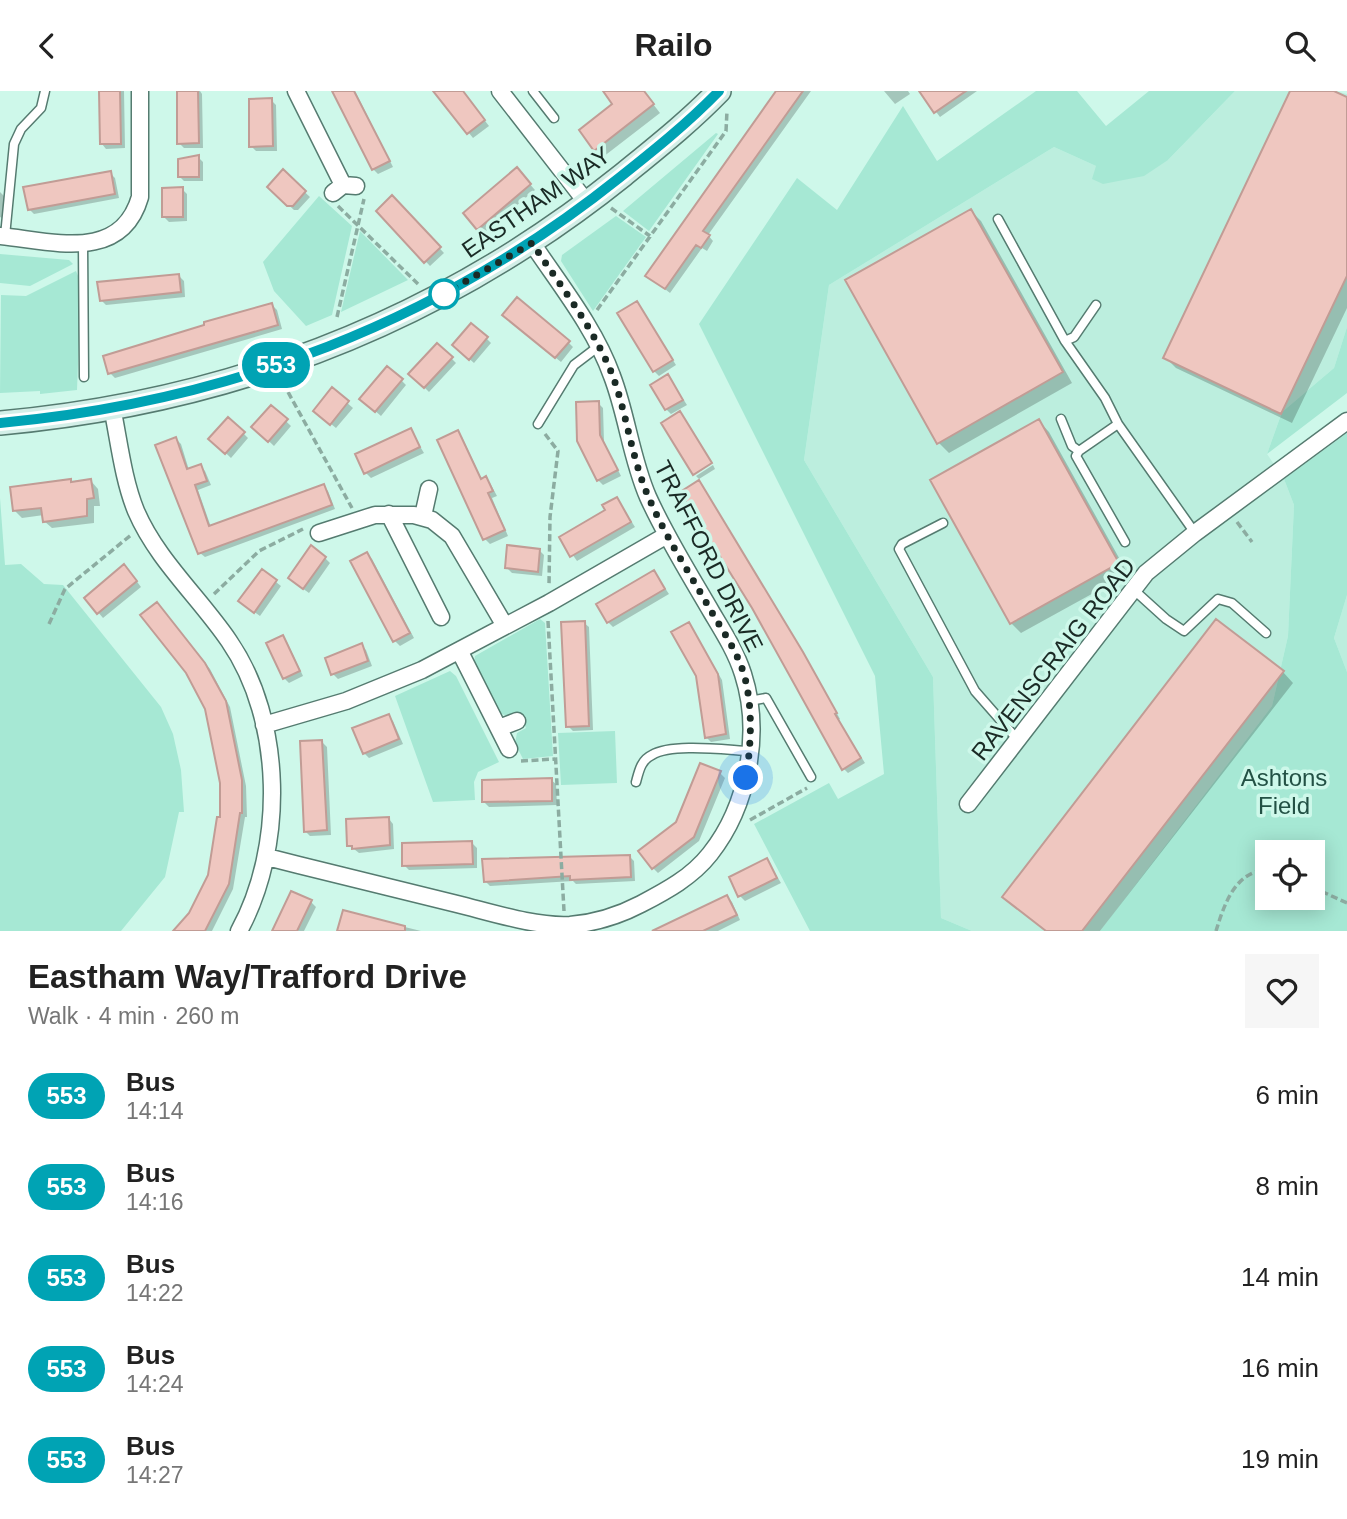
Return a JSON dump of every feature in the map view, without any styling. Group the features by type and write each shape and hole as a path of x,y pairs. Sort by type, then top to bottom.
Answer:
{"street":[{"path":"3,236 83,244 120,232 137,210 140,197 140,91"},
{"path":"296,91 344,188"},
{"path":"500,91 591,200"},
{"name":"EASTHAM WAY","path":"0,423 112,407 192,391 274,366 382,325 433,300 532,243 723,98"},
{"name":"TRAFFORD DRIVE","path":"267,857 490,912 567,927 610,918 663,893 690,874 710,855 739,804 750,751 749,701 736,654 667,535 641,480 615,384 599,346 532,243"},
{"path":"112,407 130,492 144,525 163,557 231,644 244,668 264,725 272,794 267,857 258,891 239,931"},
{"name":"RAVENSCRAIG ROAD","path":"968,804 1146,573 1195,533 1347,421"},
{"path":"423,516 429,489"},
{"path":"389,514 441,617"},
{"path":"319,533 358,519 389,514 423,516 452,536 505,627"},
{"path":"264,725 346,701 422,670 549,603 667,535"},
{"path":"427,591 443,583"},
{"path":"460,652 509,749"},
{"path":"499,728 517,722"}],"lane":[{"path":"3,236 14,144 21,129 37,115 45,91"},
{"path":"533,91 554,118"},
{"path":"998,219 1065,341 1105,398 1118,424 1195,533"},
{"path":"83,244 84,377"},
{"path":"1065,341 1074,337 1096,305"},
{"path":"538,423 574,365 599,346"},
{"path":"1061,419 1072,446 1079,451"},
{"path":"1118,424 1079,451 1076,456 1125,542"},
{"path":"943,523 902,544 899,549 975,691 1018,740"},
{"path":"1133,590 1184,631 1217,599 1232,603 1266,633"},
{"path":"749,701 766,698 811,777"},
{"path":"636,782 639,768 650,755 667,749 750,751"},
{"path":"793,769 803,762"}],"path":[{"path":"587,325 726,131 723,98"},
{"path":"337,317 358,224 364,196 344,188 332,200 358,224 433,300"},
{"path":"591,200 650,236"},
{"path":"274,366 358,519"},
{"path":"538,423 558,451 551,517 548,618 567,927"},
{"path":"1227,509 1252,542"},
{"path":"49,624 65,589 144,525"},
{"path":"202,605 259,551 292,533 310,527 319,533"},
{"path":"509,749 515,762 555,759"},
{"path":"730,822 742,824 809,787 811,777"},
{"path":"1216,931 1237,884 1255,872"},
{"path":"1325,893 1347,903"}],"shaded area":[{"path":"1235,91 1335,91 1347,94 1347,327 1334,368 1282,412 1267,454 1284,479 1294,505 1288,636 1272,706 1100,931 972,931 941,918 933,677 804,460 829,285 1054,147 1096,166 1168,160"},
{"path":"1347,595 1347,672 1334,638"}],"green space":[{"path":"1036,91 1077,91 1106,126 1149,91 1235,91 1168,160 1144,176 1103,184 1092,179 1096,166 1054,147 829,285 804,460 933,677 941,918 972,931 810,931 754,824 829,783 838,799 884,774 875,676 699,324 797,178 837,210 903,106 937,161"},
{"path":"718,134 649,231 623,211"},
{"path":"319,196 352,226 332,315 306,326 274,291 263,262"},
{"path":"616,216 646,237 593,311 561,261 562,255"},
{"path":"360,231 408,280 341,312"},
{"path":"0,254 69,260 73,264 30,286 0,283"},
{"path":"76,271 81,283 77,390 40,394 40,391 0,393 1,295 26,296"},
{"path":"1347,327 1347,393 1267,454 1282,412 1334,368"},
{"name":"Ashtons Field","path":"1347,433 1347,595 1334,638 1347,672 1347,931 1100,931 1272,706 1288,636 1294,505 1284,479"},
{"path":"0,498 5,565 21,564 44,584 63,585 161,707 173,734 181,770 184,812 179,812 165,877 121,931 0,931"},
{"path":"540,619 545,623 553,756 523,759 515,743 517,733 526,728 519,712 509,716 501,714 474,662 475,656"},
{"path":"450,671 456,676 499,762 478,772 474,782 475,800 433,802 395,696"},
{"path":"615,731 617,783 561,785 558,733"}],"building":[{"path":"99,91 120,91 121,144 100,144"},
{"path":"177,91 198,91 199,143 177,144"},
{"path":"332,91 354,91 390,161 372,170"},
{"path":"433,91 463,91 485,120 467,134"},
{"path":"603,91 644,91 654,104 594,151 579,130 612,104"},
{"path":"776,91 803,91 703,231 710,235 701,248 696,245 665,289 645,276"},
{"path":"919,91 966,91 934,113"},
{"path":"1290,91 1334,91 1347,97 1347,276 1281,414 1163,358"},
{"path":"272,98 273,146 249,147 249,99"},
{"path":"199,155 199,177 178,177 178,159"},
{"path":"517,167 531,184 477,230 463,213"},
{"path":"283,169 306,191 293,206 287,206 267,187"},
{"path":"111,171 115,194 28,210 23,187"},
{"path":"183,187 183,217 162,217 162,188"},
{"path":"392,195 441,247 424,263 376,211"},
{"path":"971,209 1063,372 937,444 845,280"},
{"path":"179,274 181,292 100,301 97,282"},
{"path":"517,297 570,341 555,358 502,315"},
{"path":"637,301 673,360 653,372 617,313"},
{"path":"272,303 278,325 108,374 103,356 204,325 204,322"},
{"path":"471,323 488,337 469,360 452,345"},
{"path":"437,343 453,357 424,388 408,374"},
{"path":"387,366 403,379 375,412 359,399"},
{"path":"668,374 683,400 665,410 650,385"},
{"path":"332,387 349,401 330,425 313,411"},
{"path":"599,401 600,435 618,470 597,481 577,441 576,402"},
{"path":"271,405 288,419 268,442 251,427"},
{"path":"680,411 712,463 693,475 661,423"},
{"path":"228,417 245,432 225,454 208,439"},
{"path":"1039,419 1119,563 1010,624 930,480"},
{"path":"411,428 420,447 364,474 355,454"},
{"path":"458,430 481,479 486,476 493,491 488,493 505,530 483,540 437,440"},
{"path":"176,437 187,469 201,464 207,481 195,485 209,526 324,484 332,505 198,554 155,445"},
{"path":"71,479 71,482 91,479 94,498 87,499 87,516 43,522 41,508 13,511 10,487"},
{"path":"699,480 803,652 861,758 842,770 752,608 680,492"},
{"path":"617,497 631,522 570,557 559,537 605,510 602,505"},
{"path":"311,545 326,557 303,589 288,578"},
{"path":"507,545 540,549 538,572 505,568"},
{"path":"367,552 410,633 393,642 350,561"},
{"path":"124,564 137,581 97,614 84,598"},
{"path":"262,569 277,580 254,613 238,601"},
{"path":"654,570 665,589 607,623 596,604"},
{"path":"157,602 205,663 226,701 242,780 242,813 229,884 205,931 173,931 189,913 208,875 217,817 220,817 220,783 205,709 186,673 140,615"},
{"path":"1216,619 1284,671 1082,931 1046,931 1002,897"},
{"path":"585,621 589,726 566,727 561,622"},
{"path":"689,622 718,674 726,734 705,738 696,676 671,632"},
{"path":"283,635 300,671 283,679 266,643"},
{"path":"362,643 368,661 331,675 325,658"},
{"path":"389,714 399,739 363,754 352,728"},
{"path":"322,740 327,830 304,832 300,741"},
{"path":"700,763 721,771 694,837 652,869 638,851 676,822"},
{"path":"552,778 552,801 482,802 482,780"},
{"path":"389,817 390,845 352,849 352,846 347,846 346,819"},
{"path":"472,841 473,864 402,866 402,843"},
{"path":"630,855 631,877 570,880 570,876 484,882 482,859"},
{"path":"767,858 777,878 738,897 729,877"},
{"path":"291,891 312,900 297,931 272,931"},
{"path":"727,895 737,915 703,931 652,931"},
{"path":"343,910 405,926 405,931 337,931"}],"bus line":[{"name":"553","path":"0,423 112,407 192,391 262,370 382,325 453,290 532,243 668,139 719,91"}],"route":[{"path":"444,294 532,243 587,325 612,374 634,458 648,498 736,654 744,677 751,722 746,778"}]}
